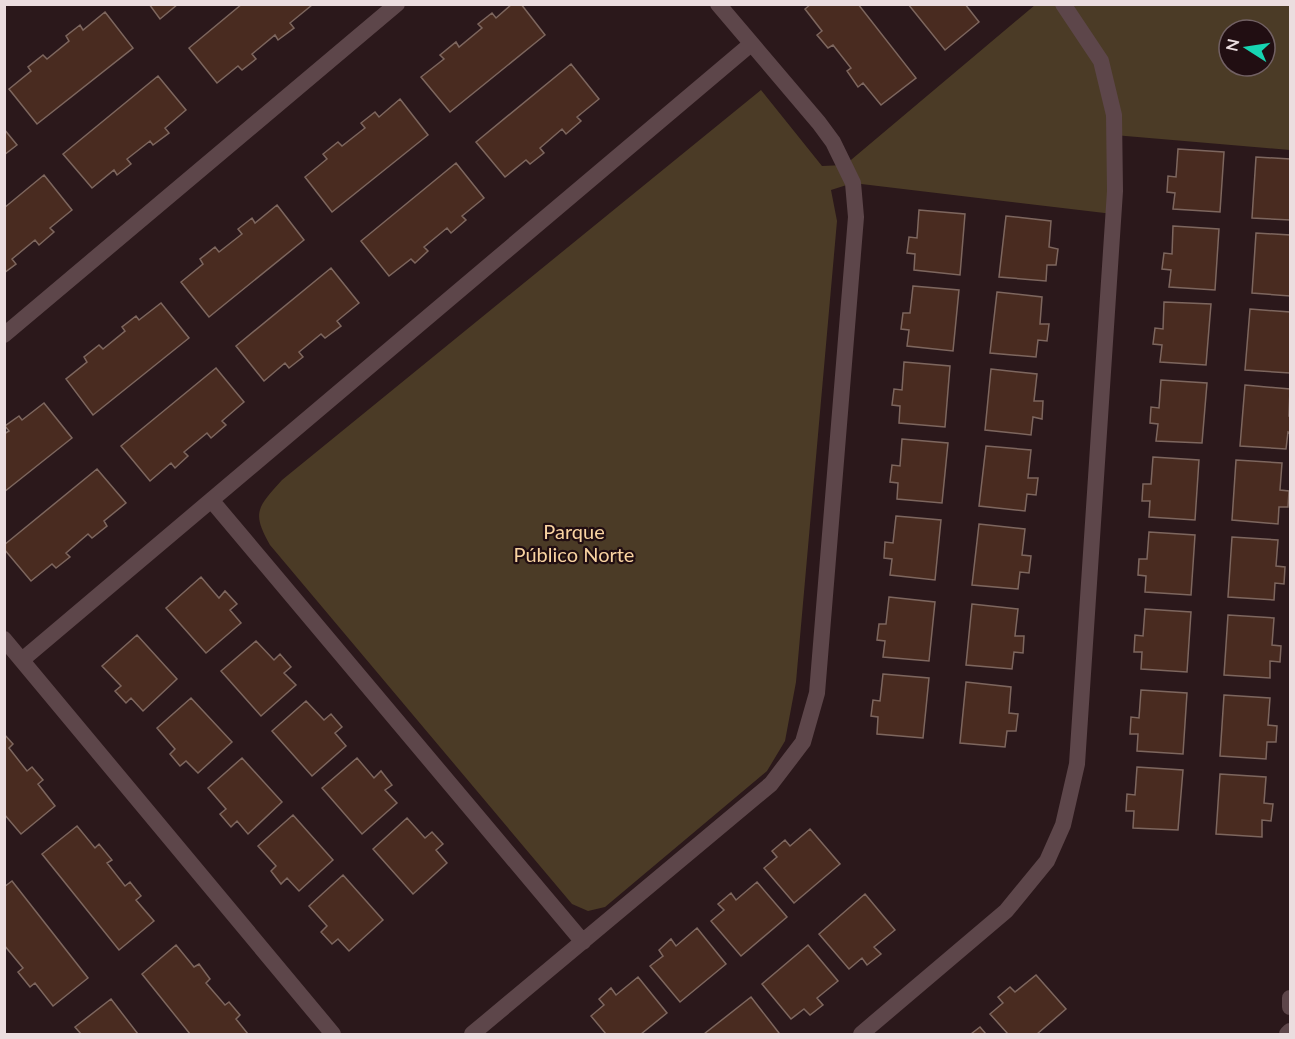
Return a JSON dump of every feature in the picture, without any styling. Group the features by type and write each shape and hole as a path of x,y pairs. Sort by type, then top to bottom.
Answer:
{"street":[{"path":"4,335 397,4"},
{"path":"472,1035 771,784 803,741 817,693 856,217 852,183 833,142 718,4"},
{"path":"861,1035 1006,911 1047,861 1063,825 1077,764 1115,180 1114,115 1101,61 1063,4"},
{"path":"22,660 751,44"},
{"path":"212,501 583,942"},
{"path":"4,639 333,1035"},
{"path":"1290,998 1290,1007"},
{"path":"1287,1035 1290,1031"}],"green space":[{"name":"Parque Público Norte","path":"1035,5 1290,5 1290,150 1114,135 1113,214 853,183 831,190 837,221 796,682 785,741 767,771 605,907 588,911 572,904 270,545 260,525 260,510 267,497 282,480 761,90 822,166 845,165"}],"building":[{"path":"149,4 178,4 160,19"},
{"path":"242,4 312,5 290,23 294,28 278,40 275,35 252,54 256,59 242,70 238,66 217,83 189,48"},
{"path":"512,4 521,4 545,35 450,112 421,77 444,59 440,55 456,42 459,47 482,28 478,24 492,13 496,18"},
{"path":"811,4 858,4 916,78 881,105 863,83 858,87 847,71 851,68 833,45 828,48 817,35 822,31 805,9"},
{"path":"908,4 965,4 979,22 945,50"},
{"path":"105,12 133,48 37,124 9,89 31,71 28,67 43,55 47,59 69,41 66,36 80,25 83,30"},
{"path":"571,64 599,99 577,117 581,121 566,134 562,129 540,148 544,153 530,164 526,160 505,177 476,142"},
{"path":"158,76 186,110 165,128 169,133 153,145 150,141 127,159 131,164 117,175 114,170 92,188 63,154"},
{"path":"400,99 428,135 332,212 305,177 327,159 323,154 338,142 342,146 365,128 361,123 375,112 379,117"},
{"path":"4,129 17,145 4,155"},
{"path":"1178,149 1224,152 1220,212 1173,209 1175,193 1167,192 1168,176 1176,177"},
{"path":"1256,157 1290,159 1290,220 1252,218"},
{"path":"456,163 484,198 462,216 466,220 451,233 447,228 424,247 428,251 415,263 411,259 389,276 361,241"},
{"path":"44,175 72,210 50,228 54,232 39,245 35,240 12,259 16,264 4,273 4,208"},
{"path":"277,205 304,240 209,317 181,282 203,264 200,259 215,247 219,252 242,234 238,229 252,218 255,223"},
{"path":"919,210 965,214 960,275 914,270 915,254 907,253 909,237 917,238"},
{"path":"1006,216 1051,221 1049,247 1058,249 1056,265 1047,265 1046,281 999,277"},
{"path":"1173,226 1219,229 1215,290 1169,287 1171,270 1162,269 1164,253 1172,254"},
{"path":"1256,233 1290,235 1290,296 1252,293"},
{"path":"331,268 359,303 337,321 341,326 325,338 321,334 299,352 303,357 289,368 285,363 264,381 236,346"},
{"path":"913,286 959,290 953,351 907,346 909,330 901,329 903,313 910,313"},
{"path":"997,292 1042,297 1040,324 1049,324 1047,341 1038,340 1036,357 990,353"},
{"path":"1164,302 1211,304 1206,365 1160,362 1162,345 1153,344 1155,328 1163,329"},
{"path":"161,303 189,338 93,415 66,379 87,362 84,357 99,345 103,349 125,331 122,327 136,316 139,320"},
{"path":"1250,309 1290,312 1290,373 1245,370"},
{"path":"904,362 950,366 945,427 899,423 900,406 892,405 894,389 902,390"},
{"path":"216,368 244,402 222,421 226,425 211,438 207,433 184,452 188,456 175,468 171,463 150,481 121,446"},
{"path":"991,369 1037,374 1034,401 1043,401 1042,419 1033,417 1031,435 985,430"},
{"path":"1161,380 1207,383 1202,443 1156,441 1158,424 1150,423 1151,407 1159,408"},
{"path":"1245,385 1290,389 1290,433 1288,432 1286,449 1240,446"},
{"path":"44,403 72,438 4,492 4,434 9,431 5,426 19,416 22,420"},
{"path":"902,439 948,443 942,503 897,499 898,483 890,482 892,465 900,466"},
{"path":"986,446 1031,450 1028,478 1038,478 1036,495 1027,494 1025,511 979,506"},
{"path":"1153,457 1199,460 1195,520 1149,517 1150,501 1142,501 1143,484 1151,484"},
{"path":"1236,460 1282,463 1280,490 1289,491 1288,507 1279,507 1278,524 1232,520"},
{"path":"97,469 126,503 104,521 107,526 92,538 88,534 66,553 70,557 56,568 52,564 31,581 4,549 4,545"},
{"path":"896,516 941,520 935,580 890,575 892,559 884,558 885,542 893,543"},
{"path":"979,524 1025,529 1022,555 1031,556 1029,573 1020,572 1018,589 972,585"},
{"path":"1149,532 1195,535 1191,595 1145,592 1146,576 1138,575 1139,559 1147,559"},
{"path":"1232,537 1278,540 1276,566 1285,567 1284,584 1275,583 1274,600 1228,597"},
{"path":"201,577 219,598 225,591 237,604 230,610 241,623 206,653 166,608"},
{"path":"889,597 935,602 929,661 883,657 885,641 877,640 879,624 886,624"},
{"path":"972,604 1018,609 1015,636 1024,636 1023,653 1014,652 1012,669 966,665"},
{"path":"1145,609 1191,612 1187,672 1141,669 1142,652 1134,652 1135,635 1143,636"},
{"path":"1228,615 1274,618 1272,645 1281,646 1280,662 1270,661 1270,678 1224,675"},
{"path":"137,635 177,679 143,711 131,698 126,703 115,691 121,686 102,666"},
{"path":"256,641 274,660 280,654 291,667 284,673 296,685 261,716 221,671"},
{"path":"883,674 929,678 923,738 877,734 878,717 871,716 873,700 880,701"},
{"path":"966,682 1011,687 1009,713 1018,714 1016,731 1007,731 1005,747 960,743"},
{"path":"1141,690 1187,693 1183,754 1137,751 1138,734 1130,734 1131,717 1139,718"},
{"path":"1224,695 1270,698 1268,725 1277,726 1276,742 1267,742 1266,759 1220,756"},
{"path":"191,698 232,742 198,773 186,761 180,766 170,754 175,749 157,728"},
{"path":"306,701 324,720 331,714 342,727 335,733 346,746 312,776 272,731"},
{"path":"4,734 13,744 9,748 27,771 32,767 43,780 38,784 55,806 21,834 4,814"},
{"path":"242,758 282,802 248,834 237,821 231,827 220,814 226,809 208,788"},
{"path":"357,758 374,778 381,771 392,785 385,790 397,803 362,834 322,788"},
{"path":"1137,767 1183,770 1178,830 1133,828 1134,811 1126,811 1127,794 1135,795"},
{"path":"1220,774 1266,777 1264,803 1273,804 1271,821 1262,820 1262,837 1216,834"},
{"path":"293,815 333,860 299,891 287,878 281,884 271,871 276,866 258,846"},
{"path":"407,818 425,838 432,832 443,844 436,850 447,863 413,894 373,849"},
{"path":"77,826 95,848 99,844 112,860 107,863 125,886 130,882 141,896 136,900 154,921 119,950 42,854"},
{"path":"810,829 840,864 794,903 764,868 777,857 772,851 785,840 790,846"},
{"path":"343,875 383,920 349,951 338,939 332,944 321,932 327,926 309,906"},
{"path":"12,881 88,978 53,1006 35,983 30,987 18,972 23,968 4,945 4,887"},
{"path":"757,882 787,917 741,956 711,921 724,910 718,904 731,893 736,900"},
{"path":"865,894 895,930 874,947 881,954 867,965 862,958 849,969 819,934"},
{"path":"697,928 726,964 680,1002 650,966 663,956 659,950 671,939 676,946"},
{"path":"176,945 194,967 199,964 210,979 206,983 225,1005 229,1002 240,1015 236,1019 248,1034 190,1034 142,974"},
{"path":"808,945 838,981 817,998 823,1005 810,1015 804,1009 791,1019 762,984"},
{"path":"1036,975 1066,1009 1037,1034 1008,1034 990,1014 1003,1003 998,997 1010,987 1015,992"},
{"path":"638,977 667,1013 641,1034 606,1034 591,1016 604,1005 599,999 611,988 616,995"},
{"path":"751,997 779,1033 704,1034"},
{"path":"111,999 138,1034 81,1034 75,1027"},
{"path":"980,1027 986,1034 971,1034"}]}
